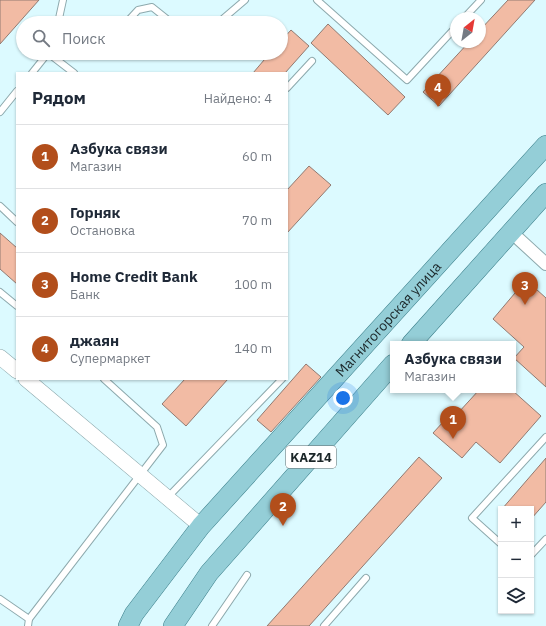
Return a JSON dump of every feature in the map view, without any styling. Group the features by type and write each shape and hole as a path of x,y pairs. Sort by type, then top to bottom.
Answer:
{"main road":[{"name":"Магнитогорская улица","path":"128,626 134,614 201,526 546,145"},
{"path":"414,341 510,231 546,193"},
{"name":"KAZ14","path":"173,626 208,573 390,367"}],"street":[{"path":"510,231 546,264"},
{"path":"0,357 16,370"},
{"path":"27,380 201,526"}],"lane":[{"path":"59,16 62,0"},
{"path":"226,16 245,0"},
{"path":"317,0 407,80 450,33"},
{"path":"470,12 481,0"},
{"path":"132,16 138,10 152,7 163,16"},
{"path":"33,72 42,60"},
{"path":"57,60 73,72"},
{"path":"288,87 312,61"},
{"path":"0,112 16,92"},
{"path":"0,206 16,221"},
{"path":"0,292 16,305"},
{"path":"28,626 30,619 163,445 157,427 105,380"},
{"path":"167,498 281,380"},
{"path":"499,542 472,518 546,437"},
{"path":"534,552 546,538"},
{"path":"212,626 247,575"},
{"path":"324,626 366,578"},
{"path":"0,599 30,619"}],"building":[{"path":"0,0 39,0 25,16 16,16 16,26 0,44"},
{"path":"508,0 535,0 439,106 423,92 463,48 486,48 486,24"},
{"path":"328,24 405,97 388,115 311,43"},
{"path":"291,30 309,46 286,72 254,72 264,60 288,60 288,33"},
{"path":"309,166 331,185 288,232 288,189"},
{"path":"0,233 16,247 16,283 0,269"},
{"path":"526,280 546,298 546,387 516,360 516,356 524,347 493,319"},
{"path":"306,364 321,377 271,432 257,420"},
{"path":"184,380 227,380 186,426 162,404"},
{"path":"476,393 515,393 541,416 500,463 476,442 462,458 433,433 444,421 448,424"},
{"path":"419,457 442,478 309,626 267,626"},
{"path":"546,458 546,502 534,516 534,506 505,506"}],"place":[{"name":"джаян","path":"438,107"},
{"name":"Home Credit Bank","path":"525,305"},
{"name":"Азбука связи","path":"453,439"},
{"name":"Горняк","path":"283,526"}]}
